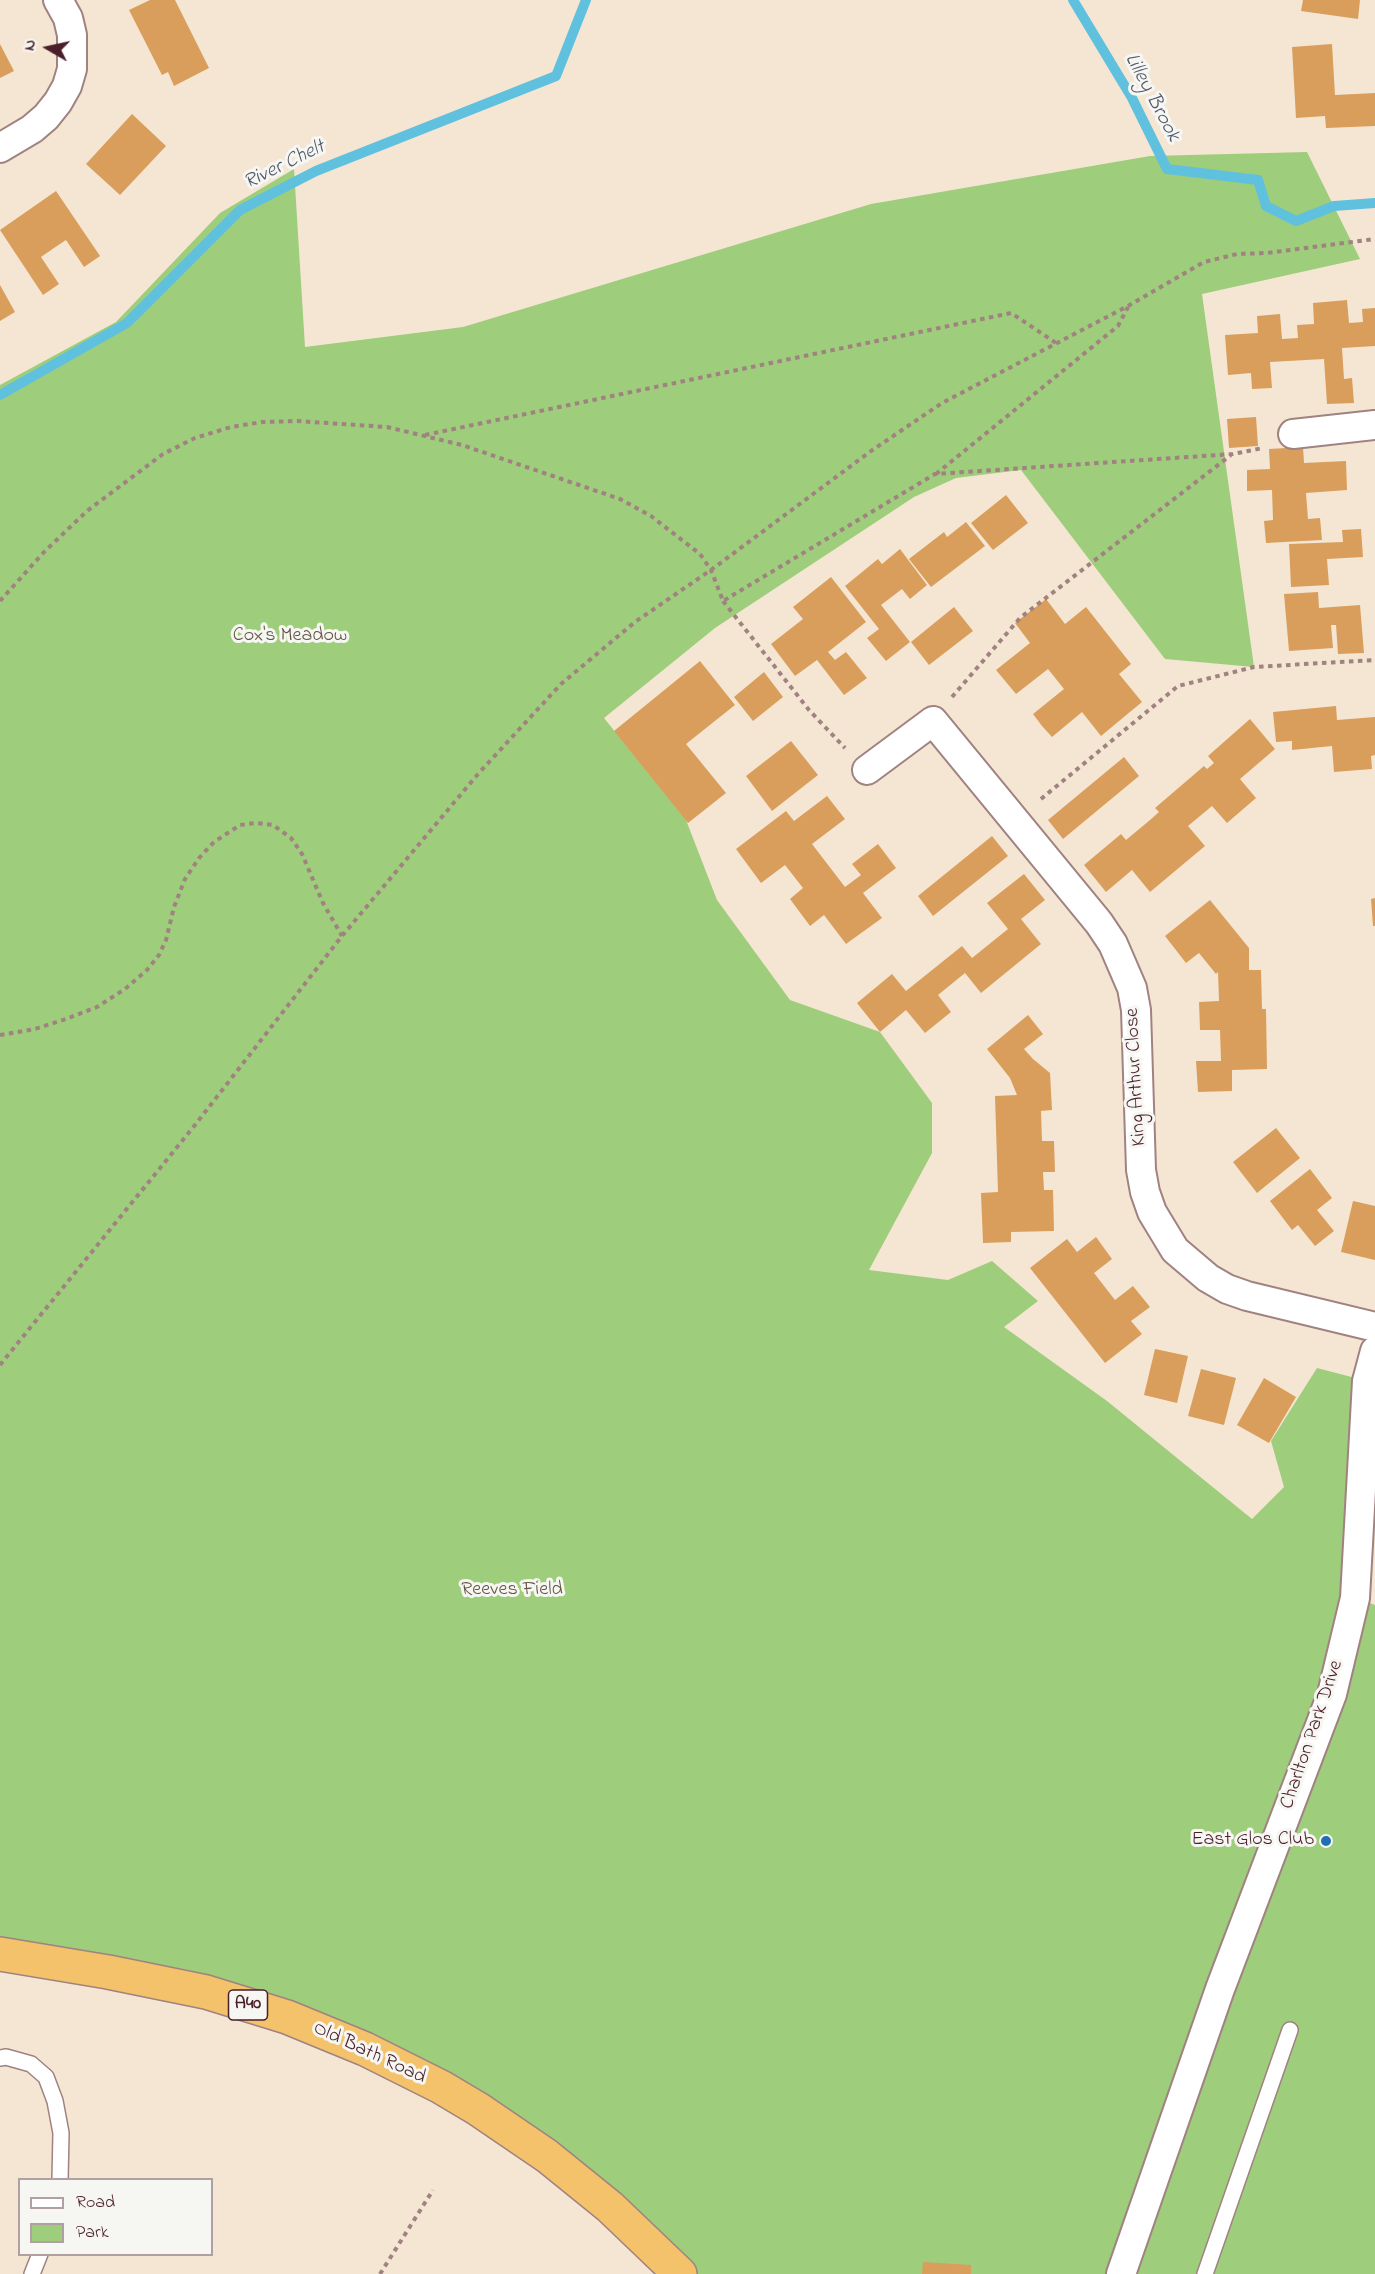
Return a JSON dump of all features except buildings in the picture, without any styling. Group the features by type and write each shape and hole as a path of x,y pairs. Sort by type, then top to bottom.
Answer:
{"highway":[{"name":"Old Bath Road","path":"0,1954 108,1972 206,1992 287,2017 365,2049 441,2087 547,2156 610,2206 680,2274"}],"street":[{"path":"0,148 32,129 46,117 67,86 72,69 72,35 68,18 58,0"},
{"path":"1293,434 1375,425"},
{"path":"867,770 933,721"},
{"name":"King Arthur Close","path":"933,721 1099,923 1124,966 1132,988 1136,1010 1143,1181 1152,1212 1175,1250 1190,1265 1227,1288 1247,1296 1375,1327"},
{"name":"Charlton Park Drive","path":"1121,2274 1220,1989 1332,1694 1354,1598 1367,1381 1375,1351"}],"lane":[{"path":"1205,2274 1290,2030"},
{"path":"0,2058 6,2057 31,2064 46,2077 55,2101 61,2133 60,2178"},
{"path":"32,2274 39,2256"}],"path":[{"path":"0,1365 187,1134 342,936 478,774 561,684 635,622 711,570 854,464 942,403 1128,306 1204,262 1222,257 1375,239"},
{"path":"723,601 935,474 1118,326 1128,306"},
{"path":"424,435 1011,313 1056,344"},
{"path":"0,601 44,552 87,511 163,454 195,438 231,427 262,422 297,421 387,427 473,449 620,499 651,516 700,554 711,570 723,601 809,710 867,770"},
{"path":"935,474 1233,454 1266,448 1293,434"},
{"path":"933,721 1020,618 1233,454"},
{"path":"1015,820 1178,686 1254,667 1375,660"},
{"path":"0,1035 35,1029 97,1007 125,989 147,970 159,955 166,940 174,907 185,879 199,858 214,842 240,825 255,823 273,825 291,838 302,854 323,903 342,936"},
{"path":"380,2274 433,2190"}],"green space":[{"name":"Reeves Field","path":"1307,152 1360,259 1202,294 1254,667 1165,659 1021,470 956,478 914,497 715,628 604,718 686,820 717,900 790,1000 880,1032 932,1103 932,1153 869,1270 948,1280 992,1261 1038,1301 1004,1327 1107,1401 1252,1519 1284,1487 1271,1441 1317,1368 1367,1381 1355,1597 1375,1605 1375,2274 680,2274 640,2234 365,2049 0,1954 0,385 116,322 220,213 294,169 305,347 463,327 871,204 1150,156"}],"waterway":[{"name":"River Chelt","path":"0,395 127,323 240,210 316,171 556,76 586,0"},
{"name":"Lilley Brook","path":"1073,0 1132,98 1167,169 1258,180 1266,206 1296,221 1334,206 1375,203"}],"place":[{"name":"East Glos Club","path":"1326,1841"}],"park label":[{"name":"Cox's Meadow","path":"290,637"}]}
